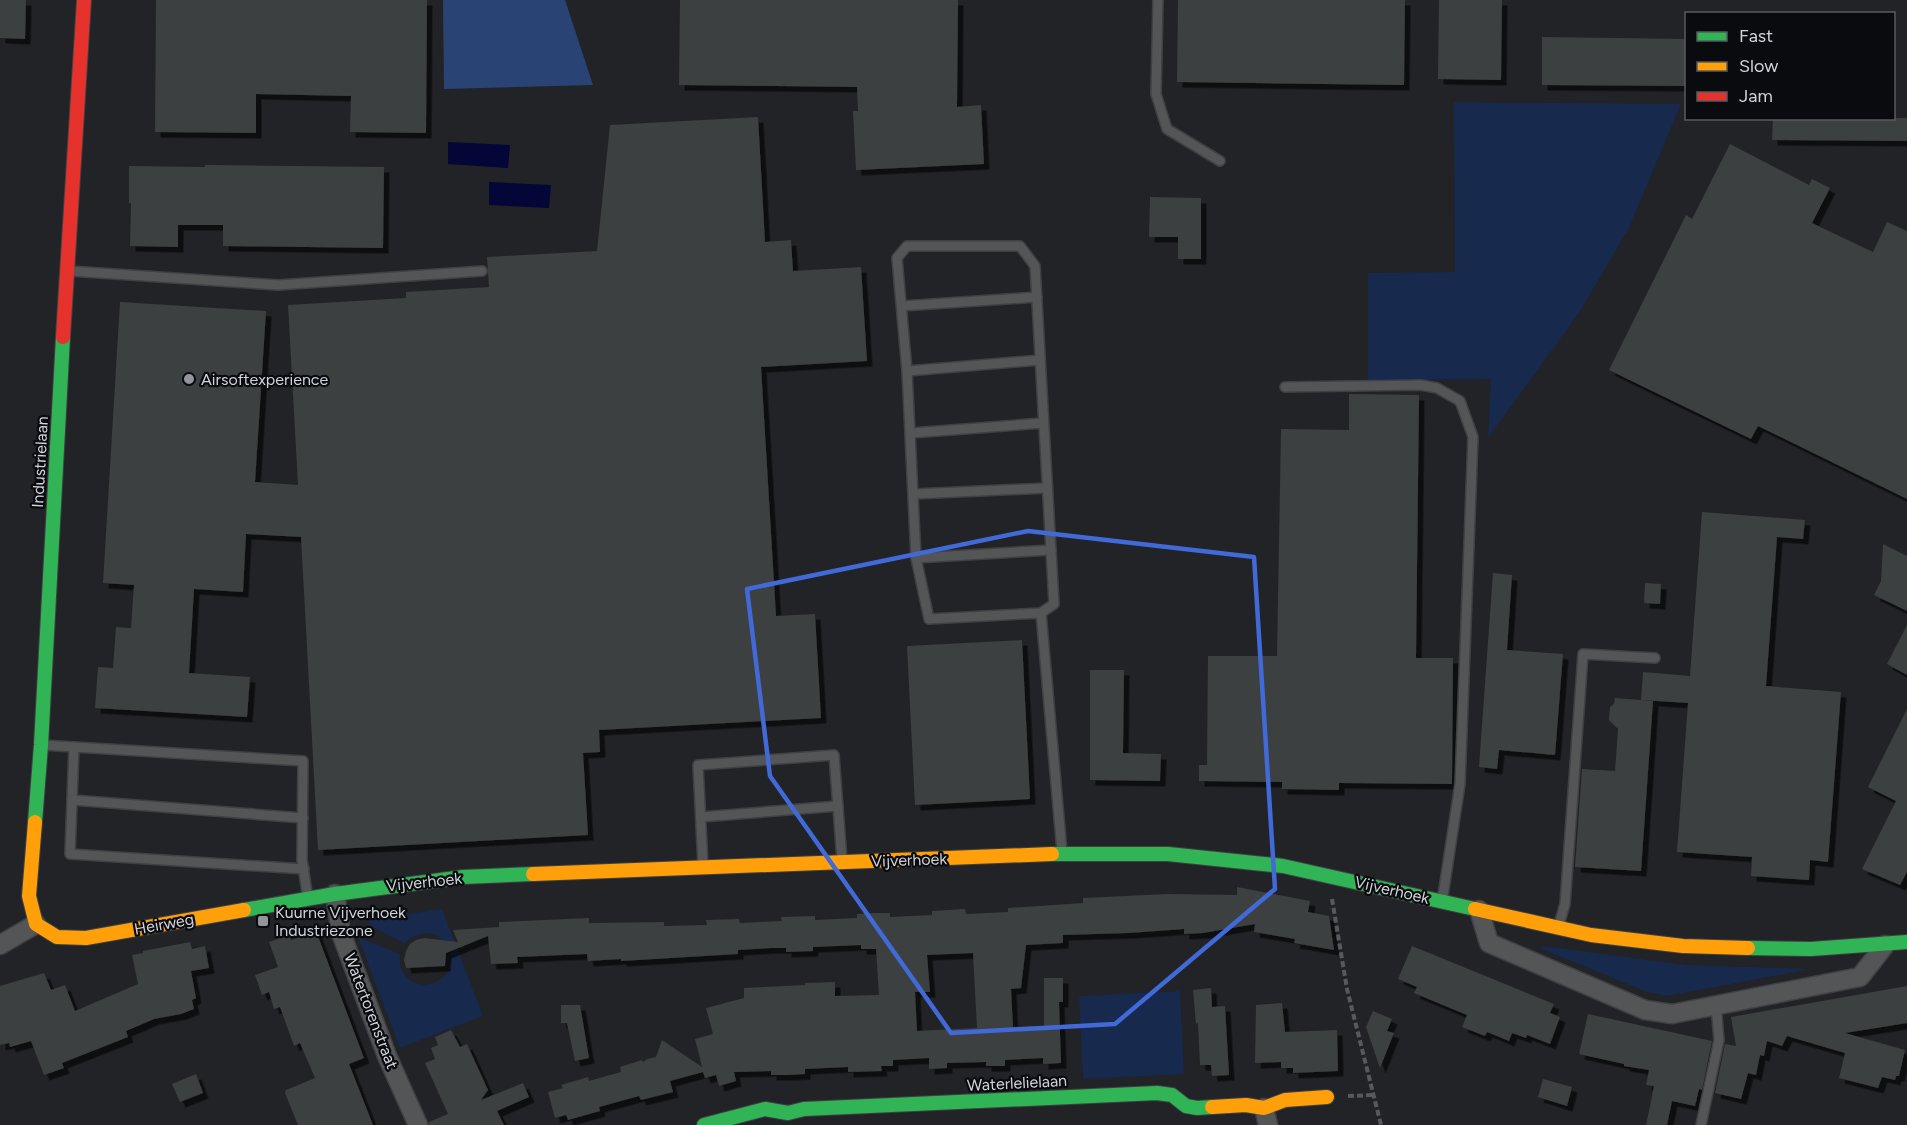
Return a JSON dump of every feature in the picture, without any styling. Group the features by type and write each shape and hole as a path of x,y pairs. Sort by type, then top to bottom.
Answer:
{"street":[{"name":"Industrielaan","path":"36,924 28,896 42,745 84,0"},
{"name":"Vijverhoek","path":"335,894 463,877 1062,854 1168,854 1283,866 1558,928 1683,946 1811,949 1907,942"},
{"name":"Heirweg","path":"36,924 57,937 86,938 335,894"},
{"name":"Watertorenstraat","path":"335,894 340,933 387,1056 418,1125"},
{"path":"1479,910 1489,943 1645,1010 1672,1014 1860,977 1886,945"},
{"path":"0,945 36,924"},
{"name":"Waterlelielaan","path":"704,1125 765,1109 789,1119 804,1109 1157,1093 1172,1095 1186,1106 1197,1108 1246,1105 1266,1117 1285,1100 1327,1097"}],"lane":[{"path":"1158,0 1156,94 1167,129 1220,161"},
{"path":"907,246 1020,246 1035,266 1036,297 1054,604 1041,613 929,619 916,558 911,434 897,258 907,246"},
{"path":"67,270 278,285 482,271"},
{"path":"902,306 1036,297"},
{"path":"907,371 1040,360"},
{"path":"1285,387 1421,385 1437,388 1460,401 1473,437 1460,784 1442,902"},
{"path":"911,434 1044,423"},
{"path":"914,494 1047,488"},
{"path":"916,558 1051,550"},
{"path":"1041,613 1062,854"},
{"path":"1558,928 1565,904 1583,654 1655,658"},
{"path":"42,745 303,761 304,869 308,898"},
{"path":"74,747 70,854 304,869"},
{"path":"703,868 698,765 834,755 842,862"},
{"path":"72,800 303,818"},
{"path":"700,817 838,806"},
{"path":"1701,1125 1719,1040 1716,1005"}],"path":[{"path":"1328,875 1347,988 1382,1125"}],"highlighted area":[{"path":"1028,531 1254,557 1275,889 1115,1024 951,1033 770,776 747,589"}],"shaded area":[{"path":"443,0 565,0 593,85 444,89"},
{"path":"1454,102 1681,104 1629,228 1579,313 1488,438 1491,379 1368,380 1368,273 1455,272"},
{"path":"448,142 510,145 508,168 448,164"},
{"path":"489,182 551,185 549,208 489,205"},
{"path":"442,909 483,1016 400,1048 358,937 400,954 402,970 413,982 424,985 433,983 446,975 451,965 451,955 439,937 429,933 418,935 405,943 372,927 368,922 373,919"},
{"path":"1543,946 1686,965 1810,969 1667,996 1647,992 1542,949"},
{"path":"1180,991 1184,1074 1083,1079 1079,996"}],"building":[{"path":"0,0 26,0 25,39 0,38"},
{"path":"156,0 427,0 426,133 350,132 351,96 256,94 256,133 155,132"},
{"path":"680,0 958,0 957,107 981,105 984,164 856,170 853,111 858,111 857,87 679,85"},
{"path":"1178,0 1405,0 1404,85 1177,82"},
{"path":"1439,0 1502,0 1501,80 1438,79"},
{"path":"1542,37 1685,39 1685,86 1542,85"},
{"path":"758,117 765,242 791,240 793,271 861,267 867,361 761,367 776,616 815,614 821,718 599,730 600,752 583,753 588,835 318,850 301,537 246,534 243,592 194,589 189,673 250,677 247,717 95,708 98,667 113,668 116,627 131,628 134,585 103,583 120,302 266,311 255,482 298,485 288,305 406,298 406,292 489,287 487,257 597,251 610,125"},
{"path":"1895,118 1907,118 1907,141 1772,140 1773,120 1895,120"},
{"path":"1730,144 1809,185 1812,179 1830,188 1812,223 1873,252 1887,222 1907,231 1907,499 1758,426 1751,439 1609,370 1686,215 1692,219"},
{"path":"205,165 384,167 383,248 223,246 223,225 178,225 178,247 130,246 129,166 205,167"},
{"path":"1150,197 1201,198 1201,259 1178,259 1178,237 1149,237"},
{"path":"1349,394 1419,395 1416,658 1453,658 1452,784 1339,783 1339,790 1282,789 1282,782 1199,781 1199,765 1207,765 1208,656 1277,656 1281,429 1349,430"},
{"path":"1702,512 1805,520 1803,539 1777,537 1766,686 1841,692 1828,862 1810,860 1809,880 1751,876 1752,857 1677,852 1688,703 1641,700 1643,672 1690,676"},
{"path":"1883,544 1907,556 1907,611 1874,595 1881,581"},
{"path":"1493,573 1512,575 1507,650 1563,654 1555,755 1499,750 1497,769 1479,767"},
{"path":"1645,583 1661,584 1660,604 1644,603"},
{"path":"1907,625 1907,675 1887,664"},
{"path":"1022,640 1030,799 915,805 907,646"},
{"path":"1090,670 1124,670 1123,753 1161,754 1160,781 1090,780"},
{"path":"1615,698 1653,701 1641,871 1575,867 1582,769 1615,771 1618,729 1609,720 1610,707 1614,704"},
{"path":"1907,709 1907,872 1900,885 1862,869 1896,801 1868,787"},
{"path":"1237,887 1310,901 1308,912 1329,916 1334,950 1294,943 1295,939 1254,932 1255,924 1203,933 1184,934 1184,929 1063,935 1063,943 1026,945 1021,988 1011,989 1013,1027 1044,1026 1044,978 1063,978 1063,1002 1059,1002 1061,1063 1043,1064 1043,1058 1005,1060 1005,1066 986,1066 986,1062 947,1063 947,1068 929,1069 929,1058 893,1060 893,1066 881,1066 882,1071 848,1072 848,1067 805,1069 805,1074 788,1075 771,1075 771,1071 734,1072 736,1081 719,1086 716,1075 705,1078 703,1072 670,1081 673,1092 641,1100 639,1096 599,1107 600,1111 568,1120 566,1115 555,1118 548,1092 563,1088 561,1085 588,1077 589,1081 621,1072 620,1067 656,1057 662,1040 702,1067 695,1039 713,1034 706,1008 744,998 744,988 835,982 835,996 879,995 876,949 861,949 861,945 813,947 813,951 786,952 786,948 771,948 738,950 738,954 621,961 621,959 588,961 587,954 517,957 518,963 491,964 488,936 446,953 445,966 406,968 404,960 410,944 416,940 424,938 458,942 453,930 499,927 499,922 589,918 589,923 664,922 664,926 707,925 706,920 739,919 740,923 782,921 781,917 815,916 815,920 857,918 857,914 875,913 890,913 890,917 932,915 932,911 965,909 966,914 1008,912 1008,908 1083,903 1083,898 1167,894 1237,895","holes":["973,953 977,1028 917,1031 915,992 930,992 927,955"]},
{"path":"316,931 364,1058 349,1064 373,1125 298,1125 285,1093 286,1090 315,1078 300,1043 294,1046 280,1007 274,1009 269,992 262,995 255,975 278,967 269,942 289,935 291,940"},
{"path":"190,942 192,949 205,946 209,968 191,971 196,998 192,1000 194,1009 154,1019 126,1031 128,1037 62,1063 64,1068 44,1075 31,1041 10,1047 9,1043 0,1045 0,986 44,973 51,990 65,985 75,1011 138,984 132,955"},
{"path":"1412,946 1554,1004 1550,1013 1560,1017 1550,1044 1527,1035 1526,1038 1512,1033 1509,1041 1487,1032 1485,1036 1462,1027 1467,1015 1414,993 1417,987 1398,979"},
{"path":"1907,986 1907,1023 1845,1033 1905,1050 1899,1076 1896,1076 1895,1080 1882,1077 1878,1088 1839,1078 1845,1053 1787,1036 1782,1046 1767,1041 1764,1056 1760,1055 1756,1075 1748,1073 1741,1099 1715,1093 1725,1044 1736,1046 1731,1017"},
{"path":"1211,988 1212,1007 1225,1006 1229,1075 1212,1076 1211,1065 1200,1065 1198,1023 1196,1024 1193,990"},
{"path":"1282,1003 1285,1032 1337,1030 1338,1071 1293,1073 1293,1068 1281,1068 1281,1062 1255,1063 1256,1005"},
{"path":"561,1005 580,1005 589,1058 575,1061 567,1023 561,1023"},
{"path":"1373,1011 1392,1019 1387,1031 1394,1033 1380,1068 1366,1027"},
{"path":"1588,1014 1712,1041 1702,1090 1699,1089 1695,1106 1672,1101 1667,1125 1646,1125 1654,1086 1646,1085 1649,1070 1579,1054"},
{"path":"451,1030 460,1047 467,1044 488,1090 481,1100 523,1083 529,1097 497,1111 504,1125 429,1125 429,1122 448,1114 425,1063 435,1059 431,1048 438,1045 435,1037"},
{"path":"196,1074 203,1093 180,1102 172,1084"},
{"path":"1543,1079 1572,1087 1567,1106 1538,1097"}],"traffic: fast":[{"path":"35,822 63,337"},
{"path":"1052,854 1168,854 1283,866 1475,909"},
{"path":"244,910 335,894 463,877 533,874"},
{"path":"1748,948 1811,949 1907,942"},
{"path":"704,1125 765,1109 788,1113 804,1109 1157,1093 1172,1095 1186,1106 1212,1107"}],"traffic: slow":[{"path":"35,822 29,896 36,924 57,937 86,938 244,910"},
{"path":"533,874 1052,854"},
{"path":"1475,909 1591,935 1683,946 1748,948"},
{"path":"1212,1107 1246,1105 1264,1108 1285,1100 1327,1097"}],"traffic: jam":[{"path":"63,337 84,0"}],"place":[{"name":"Airsoftexperience","path":"189,379"},
{"name":"Kuurne Vijverhoek Industriezone","path":"263,921"}]}
